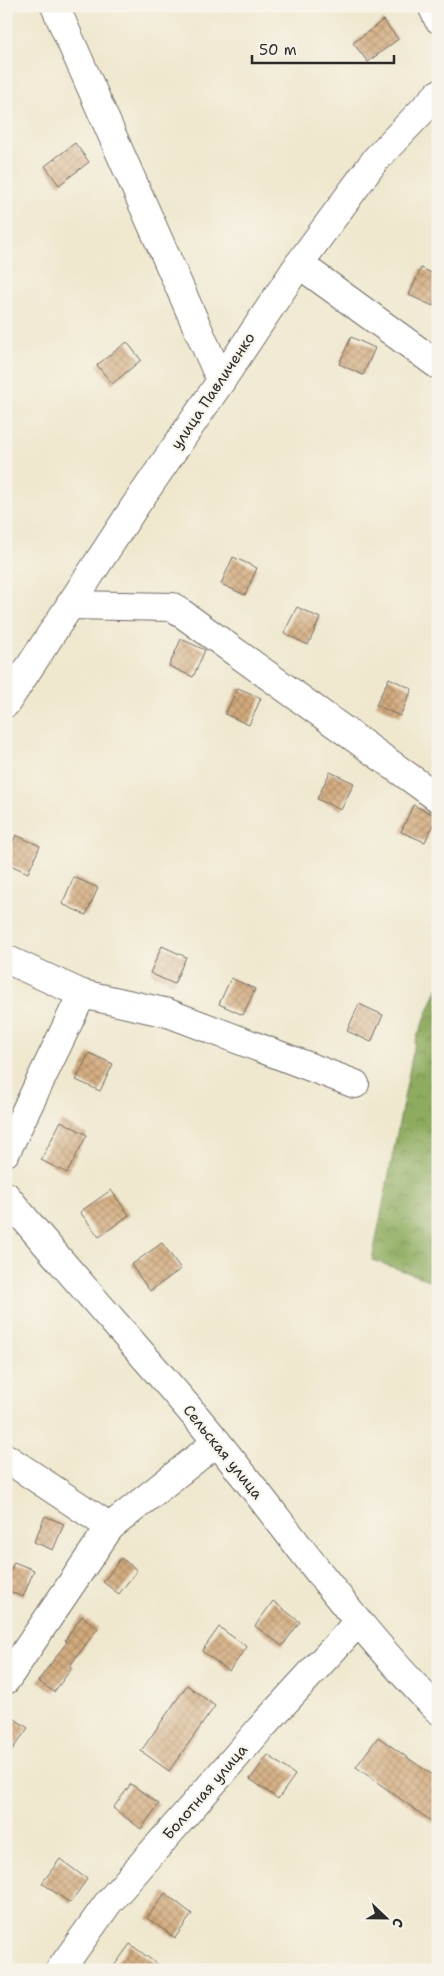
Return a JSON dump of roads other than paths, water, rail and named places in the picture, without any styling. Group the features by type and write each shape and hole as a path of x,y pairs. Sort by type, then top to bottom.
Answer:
{"street":[{"path":"55,6 221,381"},
{"path":"432,6 438,19"},
{"name":"улица Павличенко","path":"6,702 135,506 299,264 376,158 438,94"},
{"path":"299,264 438,365"},
{"path":"70,605 173,608 438,798"},
{"path":"6,959 82,994 168,1013 354,1084"},
{"path":"6,1152 82,994"},
{"name":"Сельская улица","path":"12,1214 217,1442 358,1622 409,1681 438,1710"},
{"path":"6,1680 110,1527 217,1442"},
{"path":"6,1458 110,1527"},
{"name":"Болотная улица","path":"60,1970 108,1903 358,1622"}]}
